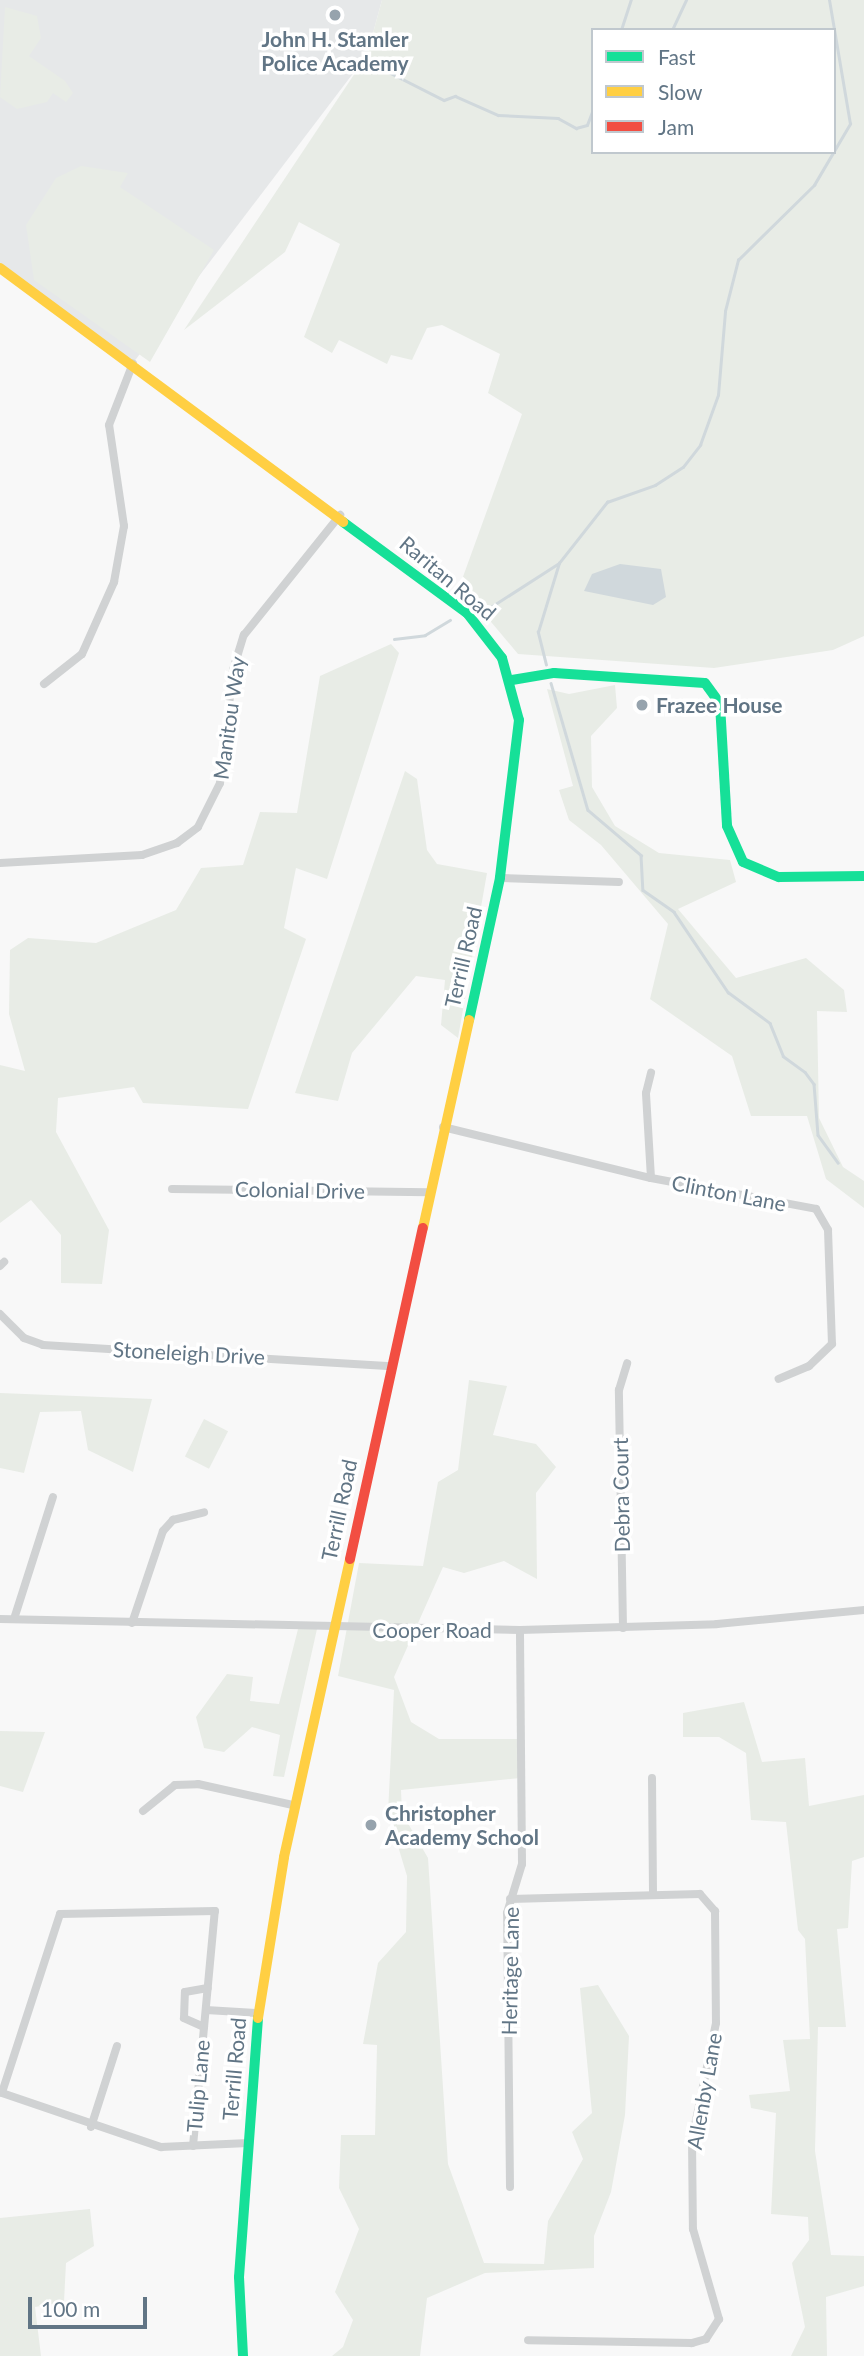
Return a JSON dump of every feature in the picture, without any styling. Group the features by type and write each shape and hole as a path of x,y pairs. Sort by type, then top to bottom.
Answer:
{"street":[{"name":"Raritan Road","path":"0,268 340,515 467,613 492,642 512,680"},
{"path":"44,684 82,654 114,582 124,526 109,425 133,363"},
{"name":"Manitou Way","path":"0,863 142,855 177,843 198,827 220,783 233,670 244,635 340,515"},
{"path":"512,680 554,673 680,677 711,687 722,719 727,825 743,862 779,877 864,876"},
{"name":"Terrill Road","path":"243,2356 239,2277 258,2013 293,1805 500,878 518,745 512,680"},
{"path":"500,878 619,882"},
{"path":"651,1073 646,1093 651,1178"},
{"name":"Clinton Lane","path":"443,1127 651,1178 822,1215 828,1230 832,1344 809,1366 779,1379"},
{"name":"Colonial Drive","path":"172,1189 429,1192"},
{"name":"Stoneleigh Drive","path":"0,1314 24,1338 43,1345 391,1366"},
{"name":"Debra Court","path":"623,1628 619,1390 627,1363"},
{"path":"14,1619 53,1497"},
{"path":"132,1623 163,1531 173,1520 204,1512"},
{"name":"Cooper Road","path":"0,1619 333,1630 520,1630 623,1628 864,1610"},
{"name":"Heritage Lane","path":"510,2187 510,1899 522,1864 520,1630"},
{"path":"652,1778 653,1895"},
{"path":"143,1811 175,1785 198,1784 293,1805"},
{"name":"Allenby Lane","path":"510,1899 700,1894 715,1911 716,2023 692,2140 693,2229 719,2319 706,2339 692,2343 528,2340"},
{"name":"Tulip Lane","path":"91,2127 2,2093 60,1914 215,1911 193,2146"},
{"name":"Tulip Lane","path":"204,2027 184,2018 185,1993 208,1988"},
{"path":"205,2010 258,2013"},
{"path":"117,2046 91,2127 161,2147 247,2143"}],"shaded area":[{"path":"0,0 382,0 367,55 133,363 0,268"},
{"path":"382,0 864,0 864,636 833,650 714,668 518,654 460,585 522,414 488,393 500,354 442,325 427,328 412,360 391,355 387,364 339,340 332,353 304,337 340,244 299,222 285,252 184,330 367,55"},
{"path":"5,7 37,16 41,38 29,56 65,81 73,93 66,102 53,93 47,102 17,109 0,97"},
{"path":"81,166 128,173 120,187 214,250 150,362 34,280 26,225 56,178"},
{"path":"620,564 661,569 666,597 653,605 584,591 592,574"},
{"path":"391,644 399,653 327,879 296,868 284,928 306,939 248,1109 143,1103 134,1087 58,1098 56,1132 109,1230 102,1284 61,1283 61,1235 31,1200 0,1223 0,1065 25,1071 9,1014 10,950 28,938 96,943 176,910 201,868 243,865 260,812 297,813 320,676"},
{"path":"615,685 617,708 591,736 592,787 615,826 659,853 730,860 736,882 678,909 736,978 806,958 844,990 847,1012 817,1011 819,1118 843,1167 864,1181 864,1208 826,1179 807,1116 751,1116 732,1056 650,999 668,924 601,845 569,820 559,790 573,786 547,689 569,694"},
{"path":"405,771 417,779 427,850 437,864 487,873 458,1038 441,1025 445,980 416,976 352,1053 338,1101 295,1093"},
{"path":"469,1380 507,1386 493,1435 536,1444 556,1467 536,1493 537,1579 504,1561 464,1573 443,1567 394,1677 411,1722 439,1739 521,1739 520,1778 401,1790 402,1813 428,1858 448,2164 484,2263 544,2264 548,2221 583,2159 572,2132 592,2113 580,1988 598,1985 629,2036 625,2115 611,2192 594,2236 594,2268 485,2273 427,2298 420,2356 332,2356 343,2347 353,2320 335,2292 359,2229 339,2188 341,2135 375,2135 377,2045 363,2044 378,1963 406,1932 407,1876 388,1813 394,1690 338,1676 359,1563 423,1566 438,1482 458,1470"},
{"path":"0,1393 152,1399 133,1472 88,1450 81,1411 40,1412 24,1473 0,1468"},
{"path":"204,1419 228,1431 209,1469 185,1456"},
{"path":"298,1629 317,1629 284,1777 273,1776 280,1735 252,1727 224,1752 204,1748 196,1717 227,1674 253,1677 250,1701 279,1704"},
{"path":"744,1702 762,1762 805,1758 809,1806 864,1795 864,1857 852,1861 848,1928 837,1929 846,2027 818,2027 815,2151 831,2255 864,2256 864,2286 826,2297 827,2356 791,2356 805,2327 792,2263 809,2240 808,2217 771,2214 776,2113 751,2108 749,2095 790,2091 783,2040 810,2039 805,1939 798,1930 786,1822 751,1820 746,1753 719,1737 683,1737 683,1713"},
{"path":"0,1731 45,1732 23,1792 0,1786"},
{"path":"90,2209 94,2246 66,2263 64,2302 35,2307 41,2356 0,2356 0,2218"}],"waterway":[{"path":"622,28 631,0"},
{"path":"673,28 686,0"},
{"path":"829,0 834,28"},
{"path":"836,41 850,124 836,148"},
{"path":"367,61 444,100 455,96 498,115 558,118 576,128 587,125 591,114"},
{"path":"546,665 538,632 559,563 607,502 655,485 683,467 700,445 718,395 725,311 738,260 814,185 832,154"},
{"path":"483,612 559,563"},
{"path":"394,639 425,635 450,620"},
{"path":"551,683 588,810 641,855 643,890 674,912 728,992 770,1023 783,1056 805,1072 814,1084 818,1135 838,1163"}],"traffic: fast":[{"path":"343,522 467,613 502,658 519,720 500,878 469,1020"},
{"path":"512,680 554,673 705,683 720,704 727,826 743,862 779,877 864,876"},
{"path":"243,2356 239,2277 258,2018"}],"traffic: slow":[{"path":"0,268 343,522"},
{"path":"423,1228 469,1020"},
{"path":"258,2018 284,1857 350,1559"}],"traffic: jam":[{"path":"350,1559 423,1228"}],"place":[{"name":"John H. Stamler Police Academy","path":"335,15"},
{"name":"Frazee House","path":"642,705"},
{"name":"Christopher Academy School","path":"371,1825"}]}
